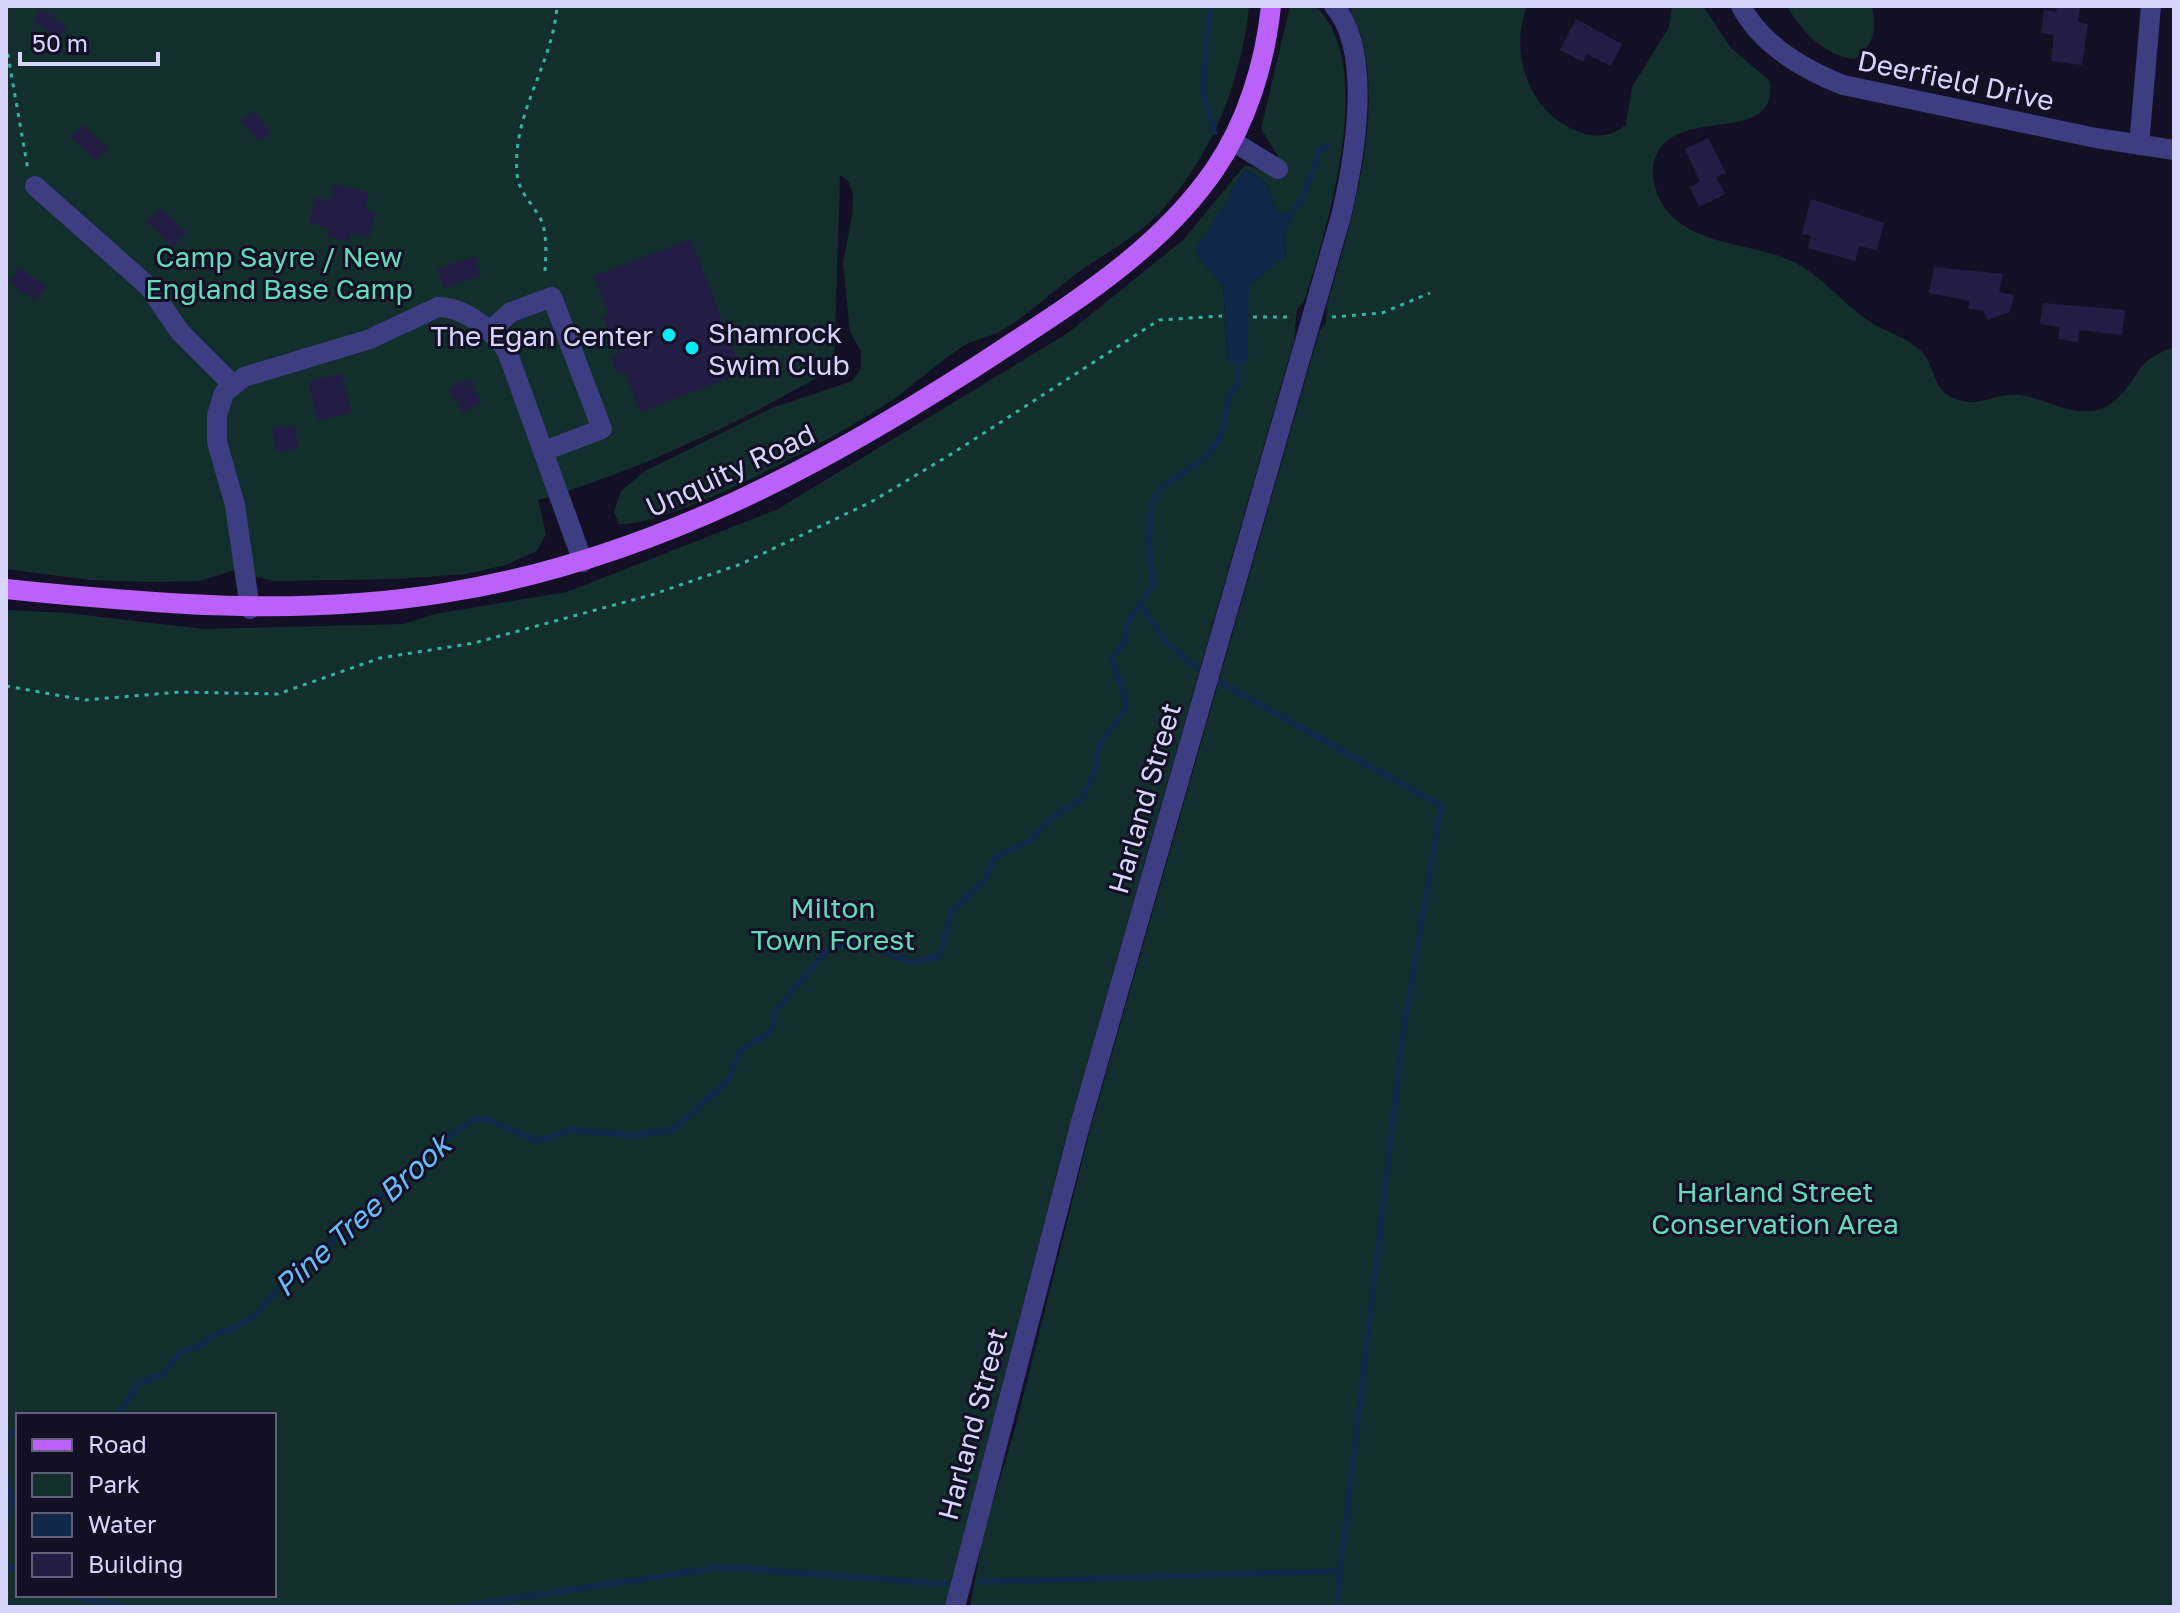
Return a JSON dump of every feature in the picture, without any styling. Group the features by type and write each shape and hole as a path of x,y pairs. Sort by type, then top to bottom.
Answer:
{"main road":[{"name":"Unquity Road","path":"6,589 250,609 339,606 409,598 509,581 583,562 669,532 743,500 861,437 964,375 1142,250 1193,199 1232,141 1256,80 1271,6"}],"street":[{"name":"Deerfield Drive","path":"1741,6 1759,32 1785,54 1812,72 1843,85 2174,150"},
{"path":"2139,145 2151,6"},
{"name":"Harland Street","path":"955,1607 1080,1125 1345,201 1355,135 1356,75 1343,10"},
{"path":"1232,141 1278,169"},
{"path":"35,186 149,287 180,332 232,384"},
{"path":"490,331 511,312 552,297 602,429 544,451"},
{"path":"250,609 238,516 217,442 219,406 232,384 251,375 370,339 438,307 459,312 490,331 510,359 583,562"}],"path":[{"path":"545,271 542,222 523,193 516,175 517,149 520,126 548,53 557,6"},
{"path":"6,44 23,154 35,186"},
{"path":"1253,317 1370,316 1430,293"}],"green space":[{"name":"Camp Sayre / New England Base Camp","path":"6,6 1249,6 1232,88 1211,139 1181,187 1154,219 1014,323 965,345 892,400 799,455 677,511 644,521 619,524 614,512 621,491 645,471 772,408 852,381 861,369 861,351 850,332 843,263 853,193 848,181 840,175 834,368 690,443 615,474 538,500 546,534 537,551 506,565 466,574 397,579 274,581 232,571 199,581 154,582 90,580 6,569"},
{"name":"Milton Town Forest","path":"1290,6 1317,8 1335,35 1344,69 1342,150 1334,193 1304,302 1297,309 1294,340 1066,1137 945,1607 6,1607 6,610 68,613 203,629 404,624 435,614 567,592 778,509 1068,333 1183,240 1245,165 1285,176 1286,169 1261,129","holes":["1248,170 1266,183 1277,212 1284,214 1295,210 1284,236 1286,256 1249,285 1246,312 1228,362 1223,285 1199,259 1196,248 1232,195 1231,190 1244,171"]},
{"name":"Harland Street Conservation Area","path":"1348,6 1527,6 1520,44 1522,63 1536,98 1563,124 1599,136 1626,125 1632,87 1669,27 1672,6 1703,6 1731,48 1770,81 1768,102 1757,114 1740,121 1678,134 1662,146 1653,166 1656,190 1666,209 1679,223 1715,240 1776,255 1804,268 1870,322 1922,352 1941,388 1956,399 1974,402 2022,396 2075,410 2101,409 2129,386 2150,359 2174,347 2174,1607 970,1607 983,1536 1016,1425 1090,1130 1319,332 1326,322 1327,305 1357,195 1368,114 1368,75 1362,39"},
{"path":"1787,6 1872,6 1874,30 1870,42 1855,59 1834,53 1807,33"}],"water":[{"path":"1248,170 1266,183 1277,212 1284,214 1296,208 1284,236 1286,256 1249,285 1248,363 1228,363 1223,285 1199,259 1196,248 1232,195 1231,190 1244,171"}],"building":[{"path":"2057,6 2080,6 2078,22 2088,24 2082,65 2051,61 2054,35 2041,33 2044,10 2056,12"},
{"path":"42,8 67,28 58,39 33,20"},
{"path":"1576,19 1622,44 1611,66 1587,54 1583,62 1560,50"},
{"path":"254,111 270,132 258,142 242,121"},
{"path":"82,125 108,148 96,161 70,137"},
{"path":"1708,138 1726,173 1716,177 1725,194 1699,207 1690,187 1700,182 1685,149"},
{"path":"334,184 369,193 365,210 375,213 369,238 351,233 349,242 327,237 329,228 309,222 315,197 330,201"},
{"path":"1811,199 1884,223 1877,250 1859,246 1855,261 1808,248 1811,236 1802,234"},
{"path":"161,208 186,232 173,247 147,222"},
{"name":"The Egan Center","path":"691,239 742,373 640,412 625,373 618,375 611,357 618,355 603,316 609,314 594,276"},
{"path":"474,256 481,275 444,288 437,269"},
{"path":"1934,267 2003,274 1999,292 2014,295 2010,312 1988,320 1983,311 1968,308 1970,301 1929,293"},
{"path":"19,268 46,286 35,301 9,282"},
{"path":"2043,303 2125,310 2122,335 2079,330 2078,342 2058,339 2060,327 2040,324"},
{"path":"341,373 351,412 318,421 308,382"},
{"path":"468,378 482,402 463,413 449,389"},
{"path":"295,425 298,449 275,451 273,428"}],"waterway":[{"name":"Pine Tree Brook","path":"1210,6 1203,89 1214,132"},
{"path":"1296,208 1320,150 1328,146"},
{"name":"Pine Tree Brook","path":"119,1413 138,1384 163,1374 179,1353 202,1345 210,1336 232,1329 258,1313 290,1273 328,1245 349,1220 367,1208 370,1200 390,1192 422,1156 472,1120 486,1119 537,1141 570,1130 635,1135 673,1130 728,1080 739,1052 769,1033 775,1012 826,951 850,943 872,946 916,963 940,955 951,912 985,880 995,857 1028,842 1050,819 1083,798 1096,768 1098,746 1127,707 1112,659 1125,639 1128,621 1153,585 1149,538 1152,502 1161,488 1202,460 1215,446 1223,428 1229,397 1238,382 1239,357"},
{"path":"1141,605 1165,642 1197,668"},
{"path":"1218,681 1441,806 1403,1034 1336,1607"},
{"name":"Pine Tree Brook","path":"6,1440 16,1431"},
{"name":"Pine Tree Brook","path":"6,1477 13,1503 6,1520"},
{"path":"457,1607 723,1567 946,1584"},
{"path":"6,1568 16,1568"},
{"path":"980,1582 1340,1571"},
{"path":"76,1597 129,1607"}],"place":[{"name":"The Egan Center","path":"669,335"},
{"name":"Shamrock Swim Club","path":"692,348"}]}
